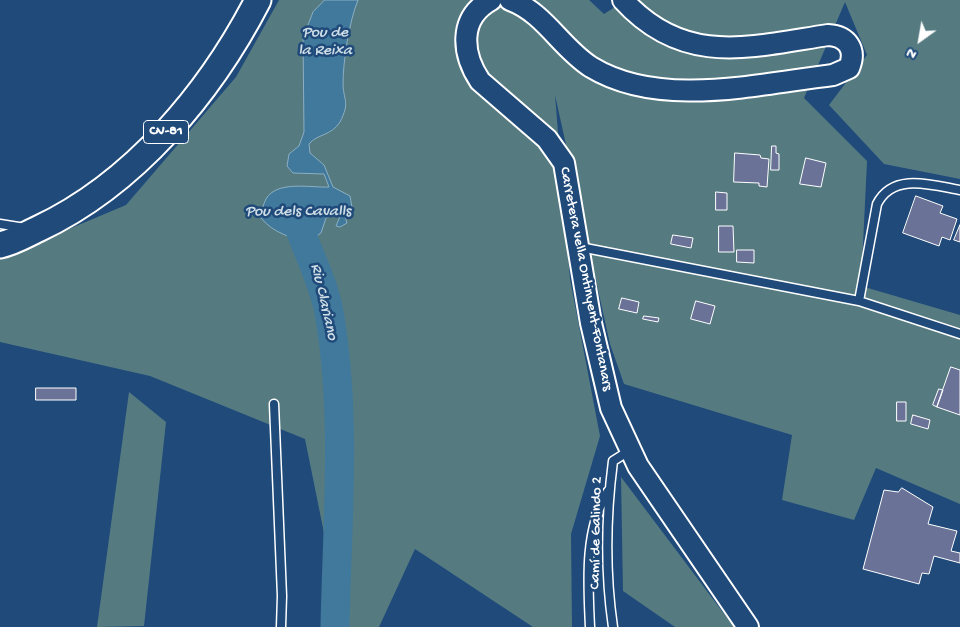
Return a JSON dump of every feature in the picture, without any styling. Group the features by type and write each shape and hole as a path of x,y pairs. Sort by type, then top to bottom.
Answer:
{"main road":[{"name":"CV-81","path":"0,245 11,243 60,219 100,192 174,124 219,66 258,0"},
{"name":"CV-81","path":"0,233 37,229"}],"street":[{"name":"Carretera vella Ontinyent-Fontanars","path":"491,0 475,13 465,36 465,48 469,61 480,81 527,120 547,139 560,156 568,180 591,323 611,408 638,466 748,627"},
{"path":"510,0 529,9 544,20 576,55 590,66 624,82 654,88 701,92 833,75 849,68 852,61 849,44 838,35 740,48 717,48 691,44 657,28 623,0"}],"lane":[{"path":"859,301 877,204 882,193 899,184 909,183 960,190"},
{"path":"0,224 37,229"},
{"path":"579,247 859,301 960,334"},
{"path":"274,404 282,596 280,627"},
{"name":"Camí de Galindo 2","path":"613,627 609,600 609,490 613,461 631,450"},
{"path":"590,627 591,546 600,506 609,490"}],"green space":[{"path":"279,0 589,0 604,14 626,0 960,0 960,179 884,164 829,105 867,55 845,2 804,98 867,161 861,286 960,315 960,504 876,468 854,520 782,500 792,435 624,384 610,344 555,95 570,279 600,436 571,534 572,627 533,627 415,549 379,627 343,627 305,439 150,376 0,342 0,258 126,205 236,77"},
{"path":"129,392 166,422 144,626 97,627"},
{"path":"621,477 734,627 675,627 623,591"}],"water":[{"path":"325,0 358,0 349,30 345,53 343,85 346,102 345,110 336,127 309,144 310,153 324,165 333,187 350,196 352,207 345,217 347,223 340,227 336,226 341,214 337,212 326,218 321,233 312,239 308,245 271,228 261,218 266,199 278,189 295,186 329,187 324,174 293,173 287,166 289,154 299,146 304,132 303,38 313,12"}],"building":[{"path":"772,146 776,146 776,153 779,154 779,170 771,170"},
{"path":"735,153 760,155 761,158 769,159 767,187 759,186 759,183 734,182"},
{"path":"806,158 826,163 821,187 800,184"},
{"path":"716,192 727,193 727,210 716,210"},
{"path":"916,196 943,206 940,213 957,219 950,240 942,237 939,246 903,233"},
{"path":"960,225 960,242 954,240"},
{"path":"719,226 733,226 734,252 719,252"},
{"path":"673,235 693,238 691,248 671,244"},
{"path":"737,250 754,250 754,263 737,262"},
{"path":"622,298 639,302 637,313 619,309"},
{"path":"696,301 715,306 710,324 691,319"},
{"path":"644,316 659,318 658,322 643,319"},
{"path":"951,367 960,370 960,415 937,407"},
{"path":"36,388 76,388 76,400 36,400"},
{"path":"939,389 943,390 937,407 933,405"},
{"path":"897,402 906,402 906,421 897,421"},
{"path":"913,415 930,420 928,429 911,424"},
{"path":"902,488 933,507 928,524 957,531 951,551 960,553 960,563 934,556 929,574 922,573 919,584 863,569 884,490 898,492"}],"waterway":[{"name":"Riu Clariano","path":"293,208 326,298 335,351 340,469 335,627"}],"water label":[{"name":"Pou de la Reixa","path":"325,43"},
{"name":"Pou dels Cavalls","path":"298,213"}]}
